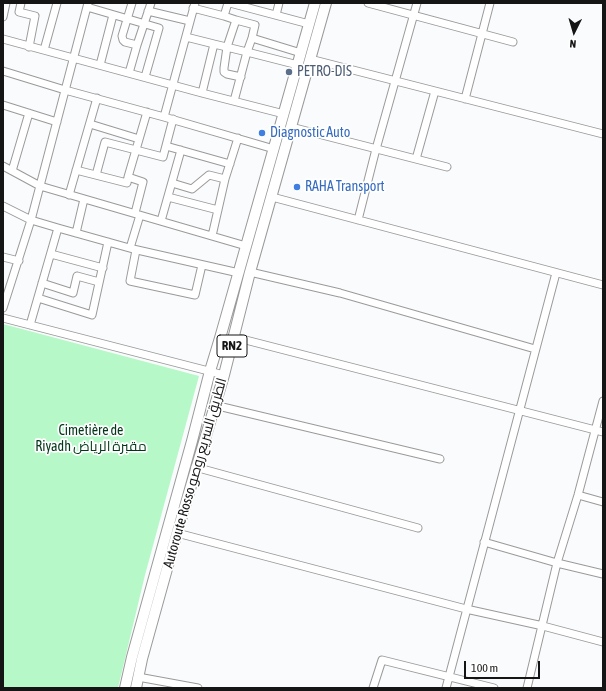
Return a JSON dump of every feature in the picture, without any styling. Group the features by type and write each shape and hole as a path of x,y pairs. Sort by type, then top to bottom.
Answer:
{"highway":[{"name":"Autoroute Rosso الطريق السريع روصو","path":"125,688 132,657 191,447 210,371 315,3"},
{"name":"Autoroute Rosso الطريق السريع روصو","path":"136,688 195,467 224,375 250,272 326,3"}],"street":[{"path":"3,17 6,3"},
{"path":"21,3 19,12 35,16 29,47"},
{"path":"44,50 56,3"},
{"path":"132,3 122,36 123,40 137,45"},
{"path":"129,73 148,11 152,3"},
{"path":"224,16 229,3 309,24"},
{"path":"276,15 279,3"},
{"path":"368,3 513,42"},
{"path":"358,220 376,149 417,3"},
{"path":"465,99 490,3"},
{"path":"3,308 19,261 88,5 113,15 158,28 145,77"},
{"path":"164,117 194,5 255,26 234,101"},
{"path":"148,11 190,21"},
{"path":"100,65 113,15"},
{"path":"236,20 228,47 224,72 240,77"},
{"path":"186,37 298,65"},
{"path":"252,38 301,53"},
{"path":"3,39 284,114"},
{"path":"202,93 214,44"},
{"path":"310,59 603,134"},
{"path":"3,71 274,149"},
{"path":"416,159 435,91"},
{"path":"69,195 97,98"},
{"path":"3,105 57,122"},
{"path":"76,170 127,182 147,112"},
{"path":"12,171 29,113"},
{"path":"96,175 105,142 163,157 173,119"},
{"path":"90,124 139,139"},
{"path":"291,127 447,167"},
{"path":"212,236 225,179 238,138"},
{"path":"166,146 230,164"},
{"path":"161,221 181,150"},
{"path":"3,166 40,186 246,246"},
{"path":"172,183 192,189 209,175 225,179"},
{"path":"128,177 143,182 130,281 195,295 202,265"},
{"path":"168,197 218,210"},
{"path":"272,197 603,285"},
{"path":"76,233 84,199"},
{"path":"3,206 30,220 58,228 133,249 239,273"},
{"path":"30,325 58,228"},
{"path":"38,298 92,315 108,242"},
{"path":"50,254 103,268"},
{"path":"3,257 19,261"},
{"path":"250,272 347,294 535,349"},
{"path":"446,688 518,410 556,273"},
{"path":"42,283 73,293 77,276 99,282"},
{"path":"3,285 11,287"},
{"path":"3,318 224,375"},
{"path":"234,337 603,432"},
{"path":"527,688 558,563 603,402"},
{"path":"214,405 440,459"},
{"path":"195,467 418,528"},
{"path":"578,495 603,502"},
{"path":"177,533 466,609 543,626 603,642"},
{"path":"484,542 603,574"},
{"path":"373,688 382,660 494,688"},
{"path":"138,677 198,688"}],"green space":[{"name":"Cimetière de Riyadh مقبرة الرياض","path":"3,324 199,376 145,575 118,688 3,688"}],"place":[{"name":"PETRO-DIS","path":"289,72"},
{"name":"Diagnostic Auto","path":"262,133"},
{"name":"RAHA Transport","path":"297,187"}]}
